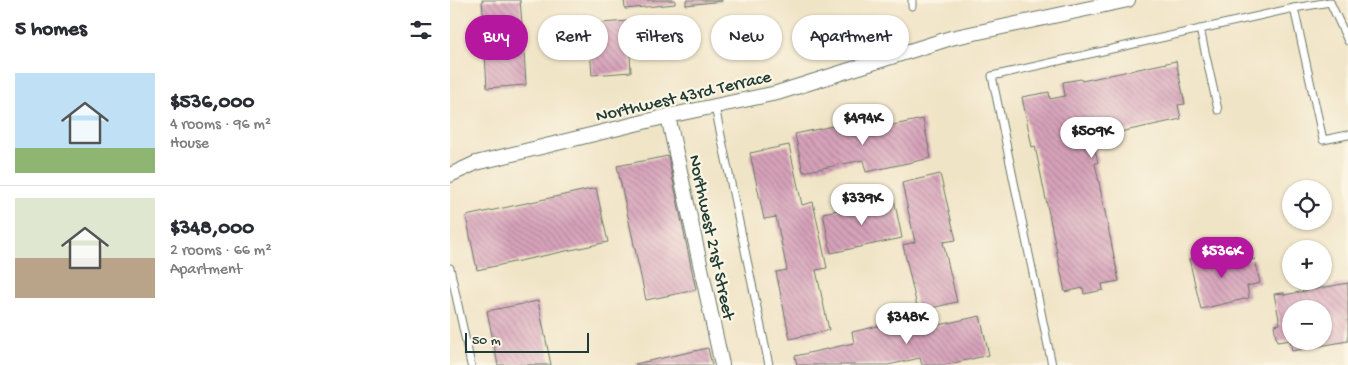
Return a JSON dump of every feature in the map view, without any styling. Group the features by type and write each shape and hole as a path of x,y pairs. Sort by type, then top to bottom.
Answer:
{"street":[{"name":"Northwest 43rd Terrace","path":"450,176 476,163 668,116 777,93 951,38 1128,0"},
{"name":"Northwest 21st Street","path":"668,116 722,365"}],"lane":[{"path":"1052,365 992,76 1294,8 1330,2 1348,41"},
{"path":"1294,8 1323,140 1348,135"},
{"path":"1200,29 1218,110"},
{"path":"715,106 769,365"},
{"path":"450,268 471,365"}],"building":[{"path":"482,0 520,0 521,15 483,15"},
{"path":"624,0 675,0 675,4 625,9"},
{"path":"686,0 722,0 722,1 686,5"},
{"path":"608,22 618,22 618,60 630,60 631,72 592,75 591,60 608,60"},
{"path":"485,60 525,60 526,85 487,88"},
{"path":"1176,61 1185,104 1178,105 1181,119 1087,139 1090,150 1095,149 1098,163 1095,163 1119,281 1102,284 1103,290 1084,294 1083,288 1065,292 1035,146 1032,147 1022,97 1049,92 1050,99 1065,96 1063,82 1081,79 1082,81"},
{"path":"923,119 931,158 866,172 863,160 803,172 795,134 861,120 863,131"},
{"path":"789,145 802,205 813,202 827,268 816,270 829,330 790,339 776,272 787,270 776,217 764,219 750,153"},
{"path":"668,156 696,290 646,300 617,166"},
{"path":"940,174 956,240 943,242 957,302 918,311 903,245 915,242 902,183"},
{"path":"596,188 608,242 477,270 466,216"},
{"path":"894,199 902,238 831,253 823,213"},
{"path":"1230,250 1233,264 1255,259 1260,283 1247,286 1249,298 1201,309 1189,259"},
{"path":"1348,283 1348,341 1332,344 1332,300 1282,300 1282,341 1277,342 1274,325 1280,324 1274,294 1284,293 1284,295 1311,290 1332,290 1332,286"},
{"path":"538,301 551,365 498,365 487,311"},
{"path":"980,316 989,355 945,365 922,365 920,358 888,365 797,365 795,356 854,343 852,332 918,317 921,329"},
{"path":"708,348 712,365 635,364"}]}
